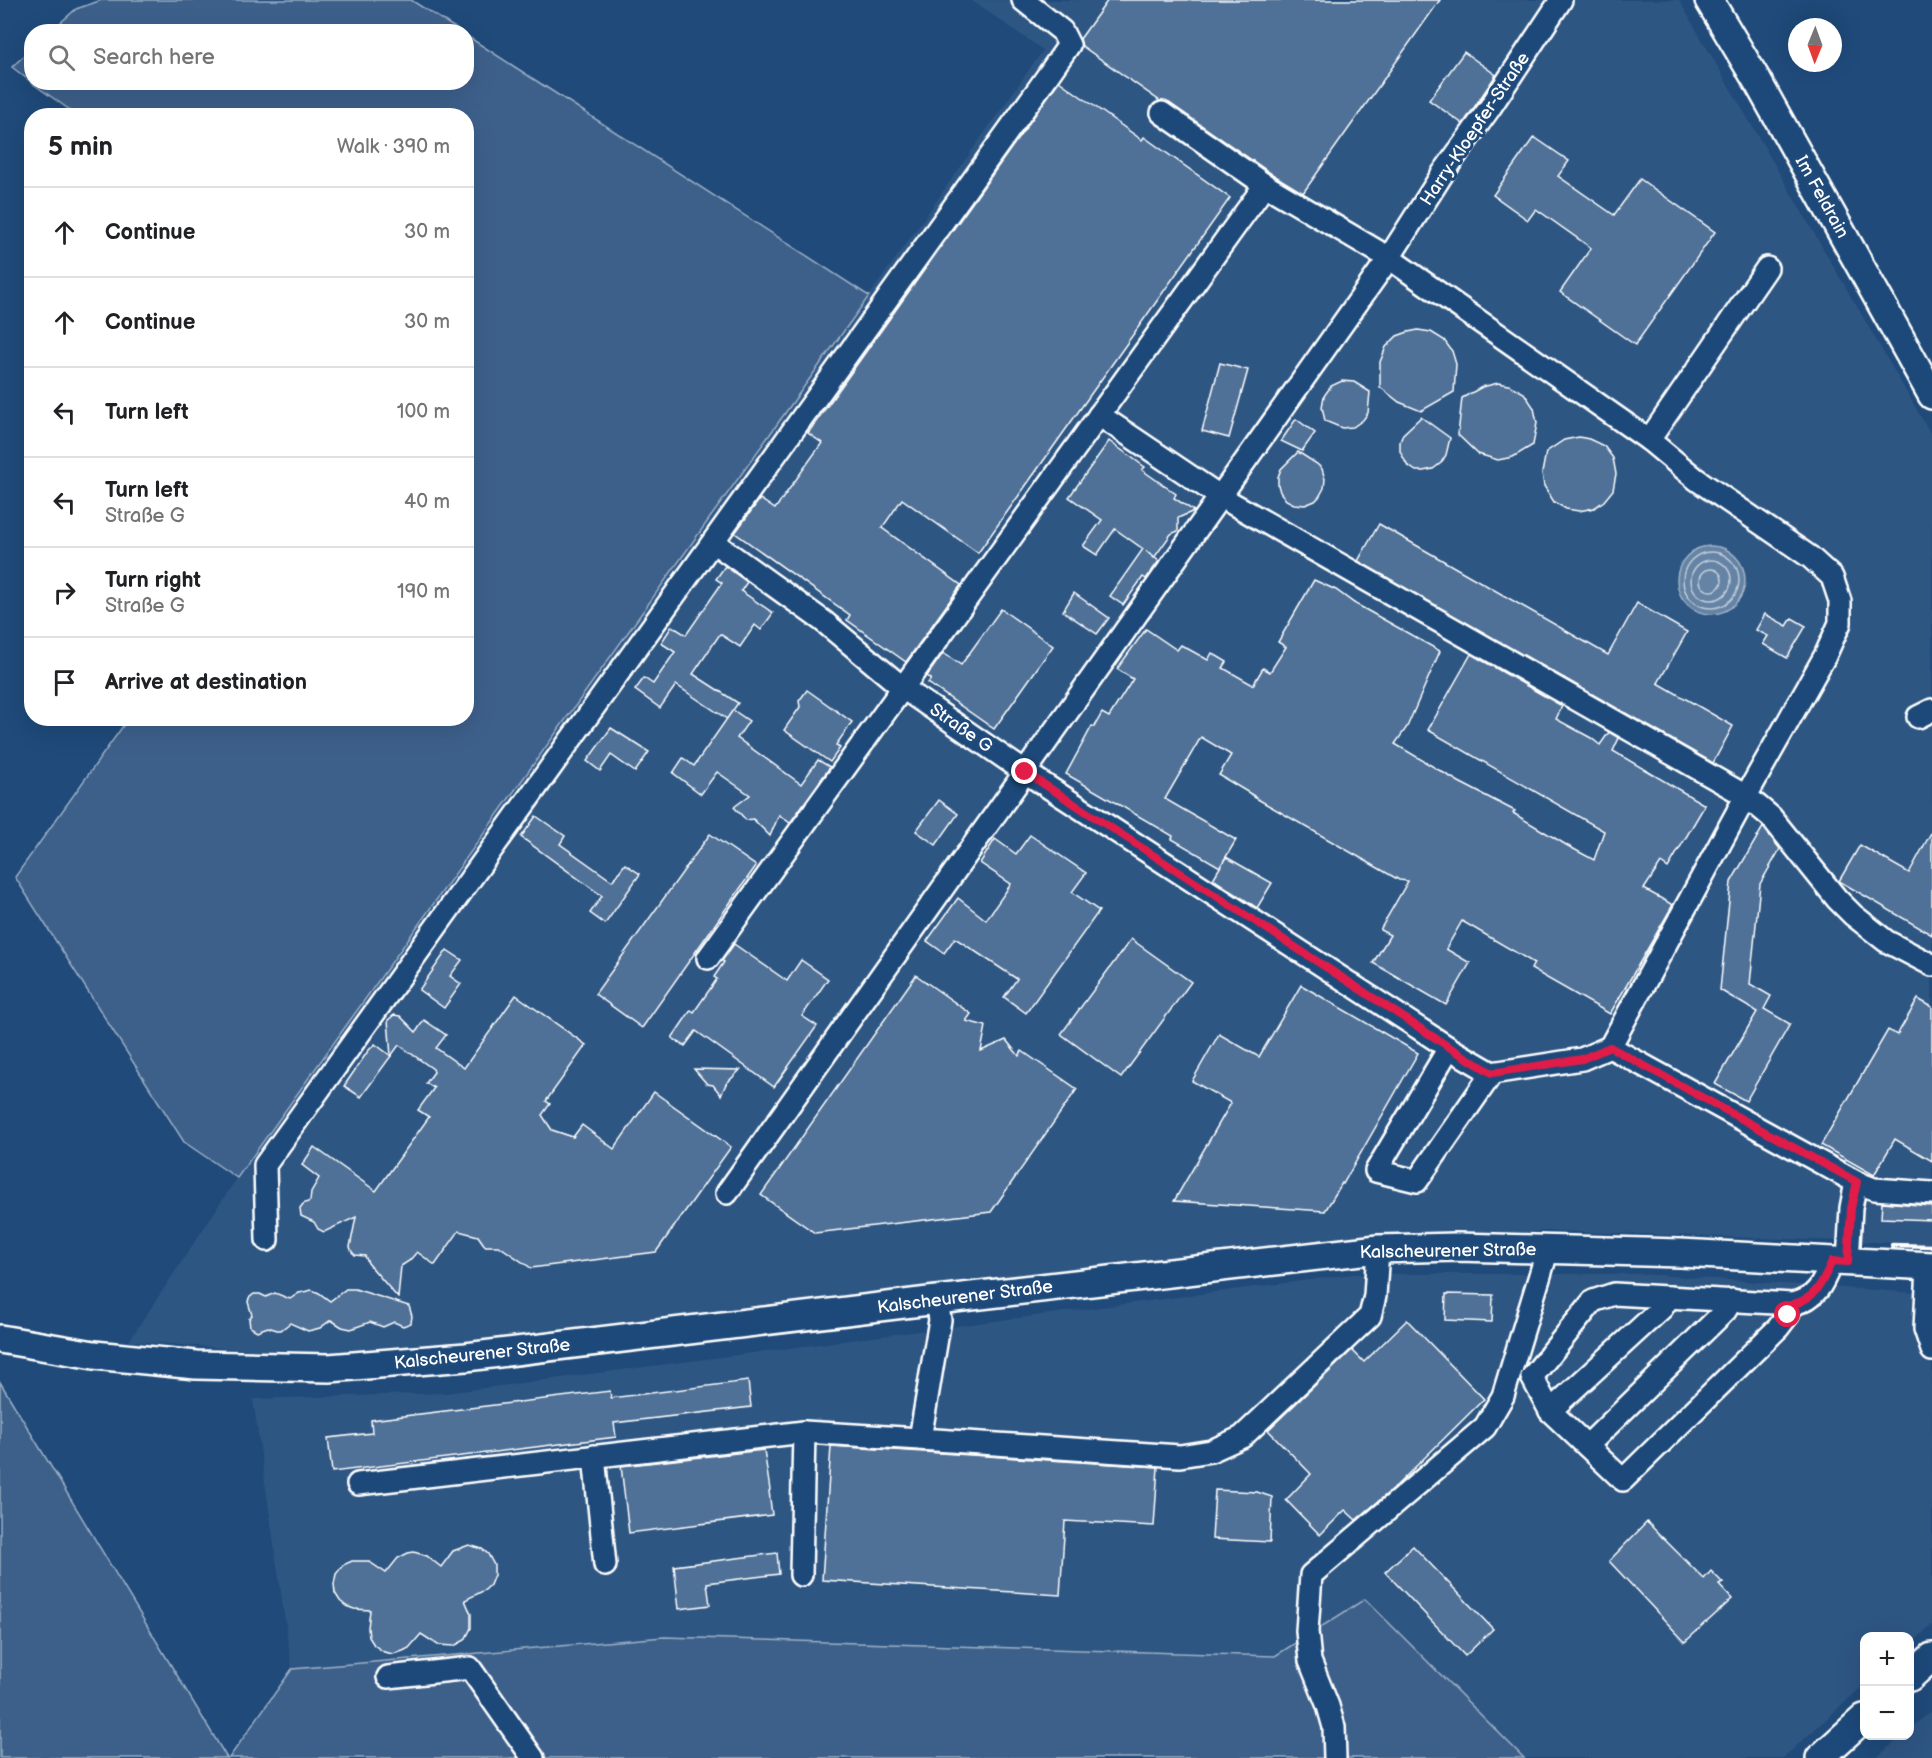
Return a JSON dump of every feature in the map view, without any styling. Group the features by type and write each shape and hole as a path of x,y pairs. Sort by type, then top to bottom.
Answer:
{"main road":[{"name":"Im Feldrain","path":"1709,0 1932,395"},
{"name":"Kalscheurener Straße","path":"0,1339 93,1355 196,1365 329,1368 466,1358 1378,1249 1548,1249 1680,1253 1930,1266"},
{"path":"1914,1673 1932,1657"},
{"path":"1820,1758 1860,1722"}],"lane":[{"path":"267,1240 265,1165 1069,45 1062,31 1023,0"},
{"name":"Harry-Kloepfer-Straße","path":"727,1192 1389,258 1443,173 1495,100 1561,0"},
{"path":"1162,113 1264,185 1389,258 1649,440 1696,479 1810,556 1832,577 1840,601 1840,623 1825,656 1604,1050 1582,1059 1492,1073 1417,1181 1376,1171 1449,1047"},
{"path":"708,958 1264,185"},
{"path":"1649,440 1767,268"},
{"path":"1099,415 1221,497 1746,796 1772,817 1837,899 1853,915 1886,941 1932,965"},
{"name":"Straße G","path":"713,542 823,621 903,688 1025,772 1492,1073"},
{"path":"1604,1050 1874,1190 1932,1193"},
{"path":"1793,1304 1778,1328 1623,1480 1550,1411 1532,1377 1593,1301 1614,1294 1793,1304 1804,1301 1815,1294 1840,1261 1857,1182"},
{"path":"358,1484 804,1432 1180,1456 1211,1451 1242,1437 1370,1316 1375,1296 1378,1249"},
{"path":"1335,1758 1334,1727 1310,1661 1307,1631 1311,1575 1485,1427 1503,1396 1548,1249"},
{"path":"1930,1266 1925,1329 1932,1350"},
{"path":"1550,1411 1662,1308 1669,1297"},
{"path":"920,1439 940,1320 937,1300"},
{"path":"1587,1446 1725,1311 1732,1300"},
{"path":"801,1575 804,1432"},
{"path":"594,1456 605,1565"},
{"path":"388,1677 470,1668 533,1758"}],"shaded area":[{"path":"102,0 411,0 449,24 59,24 76,9"},
{"path":"971,0 1679,0 1932,436 1932,1244 1549,1231 1249,1247 478,1343 304,1354 129,1341 237,1178 1043,50"},
{"path":"474,41 869,296 237,1178 184,1142 15,877 123,726 474,726 474,108 67,108 42,90 474,90"},
{"path":"24,56 24,76 12,67"},
{"path":"1354,1274 1642,1274 1932,1294 1932,1625 1914,1641 1914,1632 1860,1632 1860,1689 1783,1758 1524,1758 1365,1599 1276,1656 664,1637 292,1669 253,1399 446,1393"},
{"path":"0,1382 227,1758 0,1758"},
{"path":"1365,1599 1524,1758 229,1758 292,1669 664,1637 1275,1656"},
{"path":"1932,1710 1932,1758 1876,1758 1897,1740 1914,1740 1914,1726"}],"water":[{"path":"1711,546 1724,549 1735,556 1742,567 1745,580 1742,593 1735,604 1724,611 1711,614 1698,611 1687,604 1680,593 1677,580 1680,567 1687,556 1698,549"}],"building":[{"path":"1108,0 1440,0 1303,193 1169,103 1160,101 1082,46 1080,39"},
{"path":"1464,52 1496,75 1463,124 1429,100"},
{"path":"1059,81 1142,140 1144,137 1230,198 978,553 902,499 882,528 961,585 906,662 847,620 850,615 735,533 760,499 775,509 822,443 808,433"},
{"path":"1534,137 1569,161 1558,176 1614,215 1640,179 1715,232 1635,345 1560,292 1591,248 1536,209 1528,220 1493,195"},
{"path":"1418,330 1431,332 1444,340 1452,351 1456,364 1454,392 1421,411 1399,402 1380,387 1380,362 1386,347 1397,336"},
{"path":"1220,363 1248,370 1229,438 1202,431"},
{"path":"1342,381 1354,382 1370,392 1368,413 1353,427 1342,428 1325,421 1322,407 1324,396 1331,386"},
{"path":"1498,383 1509,385 1524,393 1534,408 1537,423 1533,445 1513,457 1498,460 1478,454 1458,435 1462,398 1482,387"},
{"path":"1421,417 1450,438 1446,455 1441,463 1433,469 1416,471 1407,465 1400,451 1400,442 1403,434"},
{"path":"1296,419 1315,433 1302,451 1281,441"},
{"path":"1579,437 1604,446 1613,458 1616,474 1613,490 1604,501 1594,508 1579,511 1566,509 1554,502 1544,486 1542,473 1546,452 1564,440"},
{"path":"1109,441 1145,467 1142,470 1176,494 1174,498 1194,511 1178,518 1178,531 1171,534 1154,557 1159,561 1146,579 1143,577 1123,605 1110,596 1143,549 1115,529 1097,555 1083,546 1102,520 1069,497"},
{"path":"1298,452 1322,469 1325,479 1324,488 1319,497 1305,505 1294,504 1286,500 1278,485 1281,469"},
{"path":"1379,524 1608,655 1637,603 1687,632 1658,683 1733,726 1713,763 1358,561"},
{"path":"725,566 747,582 741,591 773,613 761,630 755,625 740,647 720,634 693,674 738,703 727,719 676,685 660,708 635,690 644,678 653,684 675,652 661,643 672,626 686,635 722,583 716,579"},
{"path":"1314,580 1336,590 1354,603 1440,651 1407,727 1395,744 1459,782 1515,811 1513,813 1568,846 1594,860 1604,831 1428,730 1471,654 1562,706 1556,719 1600,745 1609,732 1619,738 1613,751 1705,805 1668,868 1661,863 1644,889 1673,905 1610,1014 1531,969 1534,963 1462,921 1446,949 1470,963 1446,1005 1373,963 1390,935 1380,930 1408,881 1399,880 1219,775 1231,755 1201,737 1165,799 1236,840 1220,867 1172,839 1173,836 1066,774 1092,726 1094,727 1102,713 1109,717 1133,679 1117,669 1146,629 1177,650 1181,645 1208,660 1212,653 1227,662 1223,668 1253,685 1263,668 1270,672 1286,647 1278,642"},
{"path":"1074,593 1109,618 1097,634 1063,611"},
{"path":"1001,609 1053,646 994,729 928,683 931,679 927,676 943,653 961,665"},
{"path":"1765,614 1787,626 1792,618 1806,626 1787,658 1763,644 1768,636 1756,630"},
{"path":"807,690 852,722 836,745 840,748 830,762 784,730 800,707 799,701"},
{"path":"733,710 749,721 737,738 801,784 818,760 830,767 790,823 779,815 770,836 753,819 746,820 734,807 750,795 717,772 701,794 673,773 683,758 694,766"},
{"path":"611,728 649,752 635,772 611,755 600,771 587,761"},
{"path":"939,800 958,814 936,845 916,831"},
{"path":"536,816 565,836 560,844 612,881 625,864 640,874 605,924 590,913 602,896 521,837"},
{"path":"1763,827 1780,849 1760,884 1750,984 1771,996 1764,1009 1790,1024 1746,1101 1715,1084 1757,1012 1720,990 1731,882"},
{"path":"1932,831 1932,935 1839,881 1860,845 1909,873"},
{"path":"710,834 756,866 642,1028 595,994"},
{"path":"1030,835 1086,873 1072,892 1099,911 1026,1013 1004,997 1017,979 955,938 944,953 927,941 958,898 986,920 1011,884 980,863 995,839 1016,854"},
{"path":"1226,857 1272,883 1257,908 1213,879"},
{"path":"1131,939 1191,982 1121,1078 1061,1034"},
{"path":"734,944 787,981 801,960 828,979 802,1016 817,1026 774,1087 696,1031 685,1046 672,1038 691,1010 694,1012 717,979 714,977"},
{"path":"447,950 462,960 450,976 461,984 444,1008 419,990"},
{"path":"916,975 971,1014 966,1021 986,1026 981,1051 1006,1040 1019,1056 1022,1051 1077,1089 991,1212 815,1233 761,1195"},
{"path":"1301,985 1418,1053 1343,1184 1325,1211 1174,1201 1231,1103 1192,1081 1219,1034 1259,1057"},
{"path":"516,995 586,1045 546,1101 550,1104 542,1115 552,1130 573,1137 582,1125 614,1149 654,1092 731,1147 656,1252 531,1268 499,1246 485,1246 478,1236 459,1231 435,1265 417,1252 401,1266 398,1298 368,1263 365,1256 355,1255 352,1252 350,1247 356,1217 324,1232 318,1229 314,1222 301,1216 300,1208 310,1201 311,1192 319,1178 302,1165 314,1147 376,1191 429,1117 418,1110 434,1088 426,1083 434,1072 433,1069 399,1045 391,1056 388,1020 394,1015 400,1016 416,1032 424,1020 446,1035 436,1048 464,1068"},
{"path":"1918,999 1932,1007 1932,1161 1895,1139 1874,1175 1821,1145 1888,1030 1897,1035"},
{"path":"375,1044 391,1056 361,1097 344,1086"},
{"path":"694,1069 740,1070 726,1084 721,1095"},
{"path":"1882,1202 1932,1206 1932,1220 1881,1218"},
{"path":"346,1289 355,1289 409,1306 412,1316 411,1323 403,1326 394,1322 383,1327 370,1322 351,1329 342,1327 331,1320 320,1328 308,1331 290,1323 281,1330 268,1327 257,1331 250,1327 249,1319 252,1315 248,1302 254,1294 266,1297 275,1293 290,1299 299,1293 312,1290 330,1301"},
{"path":"1446,1294 1493,1295 1492,1322 1445,1320"},
{"path":"1407,1320 1484,1399 1393,1489 1356,1520 1345,1510 1320,1535 1286,1500 1311,1474 1268,1430 1352,1350 1364,1362"},
{"path":"748,1381 751,1407 614,1423 616,1437 332,1472 328,1438 372,1433 371,1420 610,1391 611,1398"},
{"path":"831,1446 1158,1467 1154,1526 1065,1521 1060,1595 822,1580"},
{"path":"764,1450 772,1515 629,1533 621,1466"},
{"path":"1215,1490 1257,1492 1272,1497 1270,1542 1212,1539"},
{"path":"1647,1522 1704,1579 1711,1571 1723,1583 1719,1585 1732,1599 1685,1642 1609,1561"},
{"path":"469,1545 482,1549 488,1554 494,1565 494,1575 485,1590 465,1600 471,1614 471,1628 465,1640 454,1646 438,1645 421,1634 409,1648 403,1651 393,1654 384,1652 374,1645 369,1637 370,1610 346,1606 335,1593 336,1574 343,1565 352,1561 368,1561 386,1573 398,1558 414,1552 427,1556 441,1567 453,1551"},
{"path":"1413,1546 1493,1629 1465,1656 1385,1572"},
{"path":"777,1553 779,1574 707,1583 710,1605 679,1609 674,1566"}],"railway":[{"path":"1892,1245 1932,1246"}],"route":[{"path":"1025,772 1492,1073 1582,1059 1610,1047 1857,1182 1851,1208 1848,1262 1832,1261 1815,1294 1804,1301 1793,1304 1788,1315"}]}
